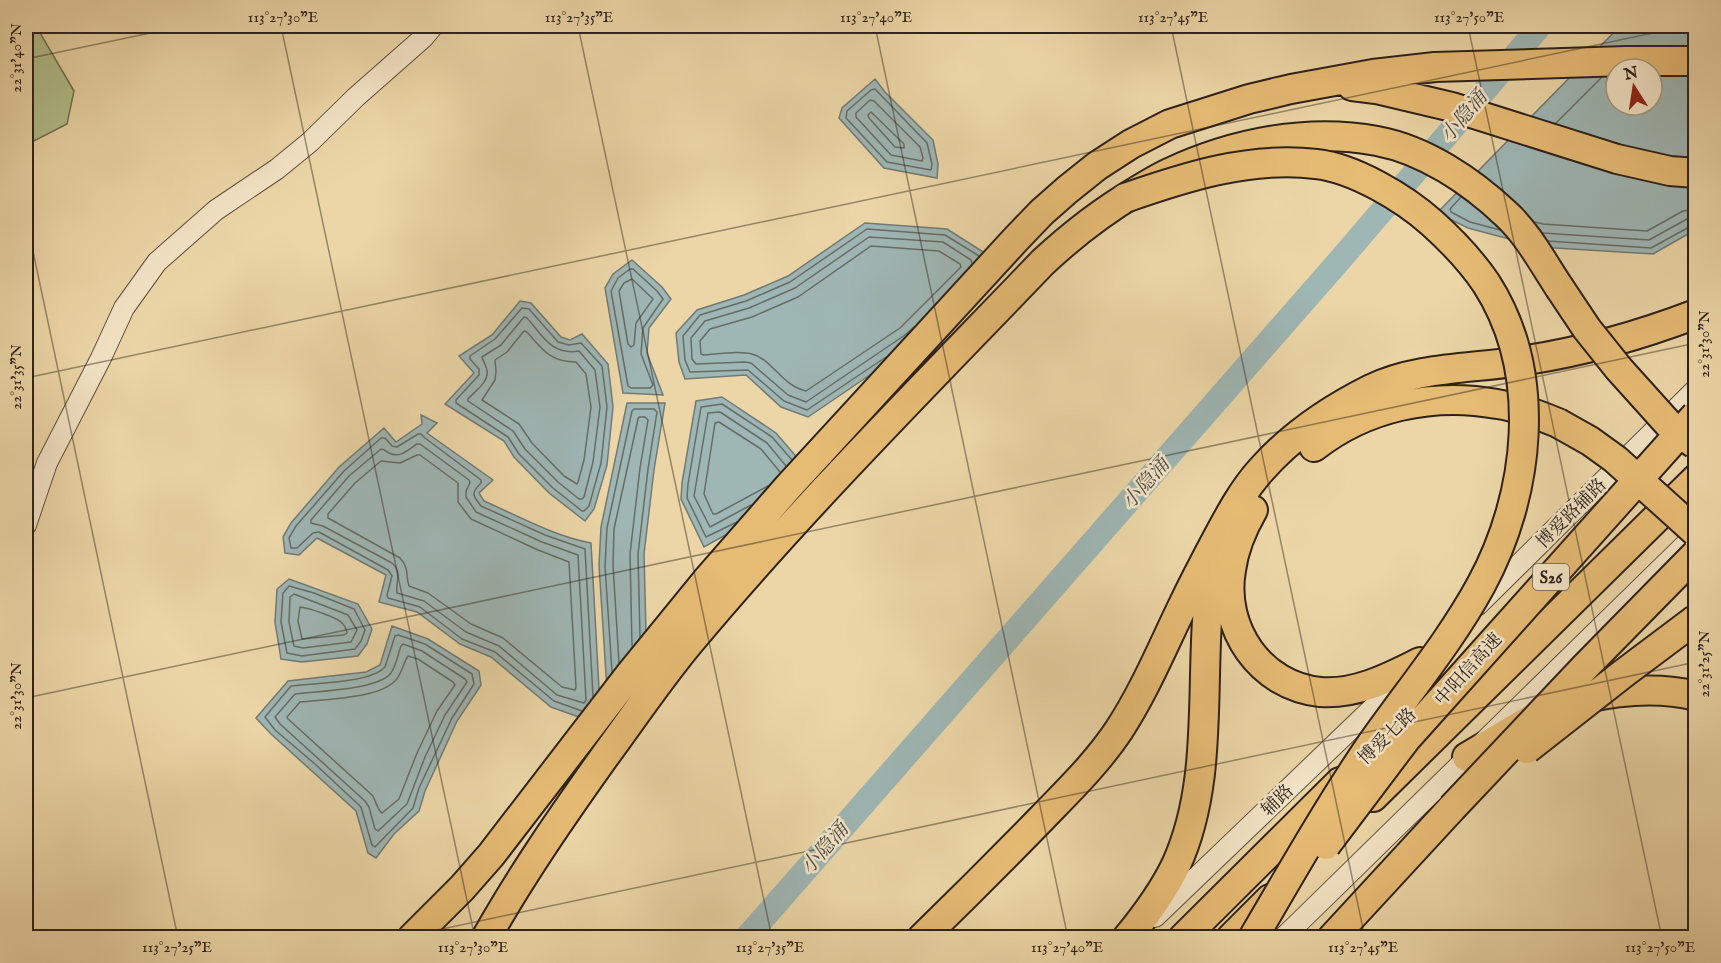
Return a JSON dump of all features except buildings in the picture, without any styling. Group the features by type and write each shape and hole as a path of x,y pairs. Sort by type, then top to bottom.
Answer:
{"highway":[{"path":"412,938 491,855 631,673 713,573 797,477 1042,212 1097,166 1131,144 1170,124 1249,99 1373,74 1435,67 1695,61"},
{"path":"1291,89 1332,86 1376,88 1452,107 1617,159 1670,171 1695,173"},
{"path":"486,938 510,895 577,795 650,693 726,600 810,505 1043,262 1094,218 1167,173 1237,148 1280,139 1321,136 1378,141 1405,149 1437,164 1486,196 1508,215 1527,238 1587,328 1619,369 1673,429 1695,444"},
{"path":"1125,198 1203,173 1283,162 1317,164 1343,171 1372,184 1406,203 1429,221 1471,262 1498,306 1516,355 1521,380 1523,441 1520,468 1514,501 1491,564 1480,586 1438,653 1370,747 1332,805 1255,938"},
{"path":"922,938 985,877 1093,765 1118,731 1151,675 1183,604 1245,491 1260,471 1305,430 1322,417 1373,388 1405,377 1527,361 1567,353 1641,333 1695,314"},
{"path":"1341,406 1390,391 1442,384 1501,389 1532,397 1561,416 1615,459 1695,533"},
{"path":"1420,662 1372,684 1347,690 1322,692 1301,688 1279,679 1262,666 1247,649 1237,630 1232,611 1230,572 1244,526 1273,483 1293,463 1339,430 1364,417 1389,408 1413,402 1443,399 1469,400 1561,416 1597,428 1624,447 1695,511"},
{"name":"中阳信高速","path":"1255,938 1406,739 1695,415"},
{"name":"博爱七路","path":"1183,938 1695,434"},
{"name":"博爱七路","path":"1232,938 1695,479"},
{"path":"1127,938 1156,901 1176,865 1189,825 1198,784 1201,756 1209,591 1215,555 1223,528"},
{"path":"1332,938 1585,667 1695,554"},
{"path":"1452,808 1624,672 1695,620"},
{"path":"1467,757 1529,720 1581,699 1636,690 1664,691 1695,696"}],"street":[{"path":"26,525 47,464 101,358 123,308 157,262 216,210 277,169 310,142 434,26"},
{"name":"博爱路辅路","path":"1420,662 1695,389"},
{"path":"1283,938 1695,533"},
{"name":"辅路","path":"1134,938 1420,662"}],"green space":[{"path":"26,26 36,26 74,91 67,124 26,145"}],"water":[{"path":"1620,26 1695,26 1695,230 1653,254 1539,247 1468,228 1437,213"},
{"path":"875,79 933,140 938,164 937,178 884,168 839,118 842,108"},
{"path":"865,223 947,229 988,255 914,345 808,417 781,407 746,375 685,379 679,362 676,333 697,310 744,295 788,276"},
{"path":"632,260 662,287 671,299 649,328 647,353 663,395 623,393 605,288 613,274"},
{"path":"520,301 531,303 561,337 570,340 582,334 608,364 613,407 607,465 594,509 585,521 549,493 514,457 504,441 445,404 474,373 459,356 492,335"},
{"path":"722,397 776,433 819,483 704,547 681,499 682,483 696,401"},
{"path":"627,403 665,403 644,554 648,712 642,726 609,721 599,565 601,527"},
{"path":"421,415 437,423 427,433 493,480 479,493 484,501 550,531 591,543 601,725 551,707 491,657 460,644 417,612 379,602 386,575 317,538 299,555 285,553 283,537 291,523 339,467 384,428 396,442 422,424"},
{"path":"289,579 358,604 372,629 367,644 358,656 302,662 281,659 275,622 277,589"},
{"path":"392,626 428,639 479,671 481,685 457,721 425,791 419,811 394,834 376,858 368,853 356,811 256,718 288,681 366,672 380,665"}],"waterway":[{"name":"小隐涌","path":"746,938 1346,253 1540,26"}]}
